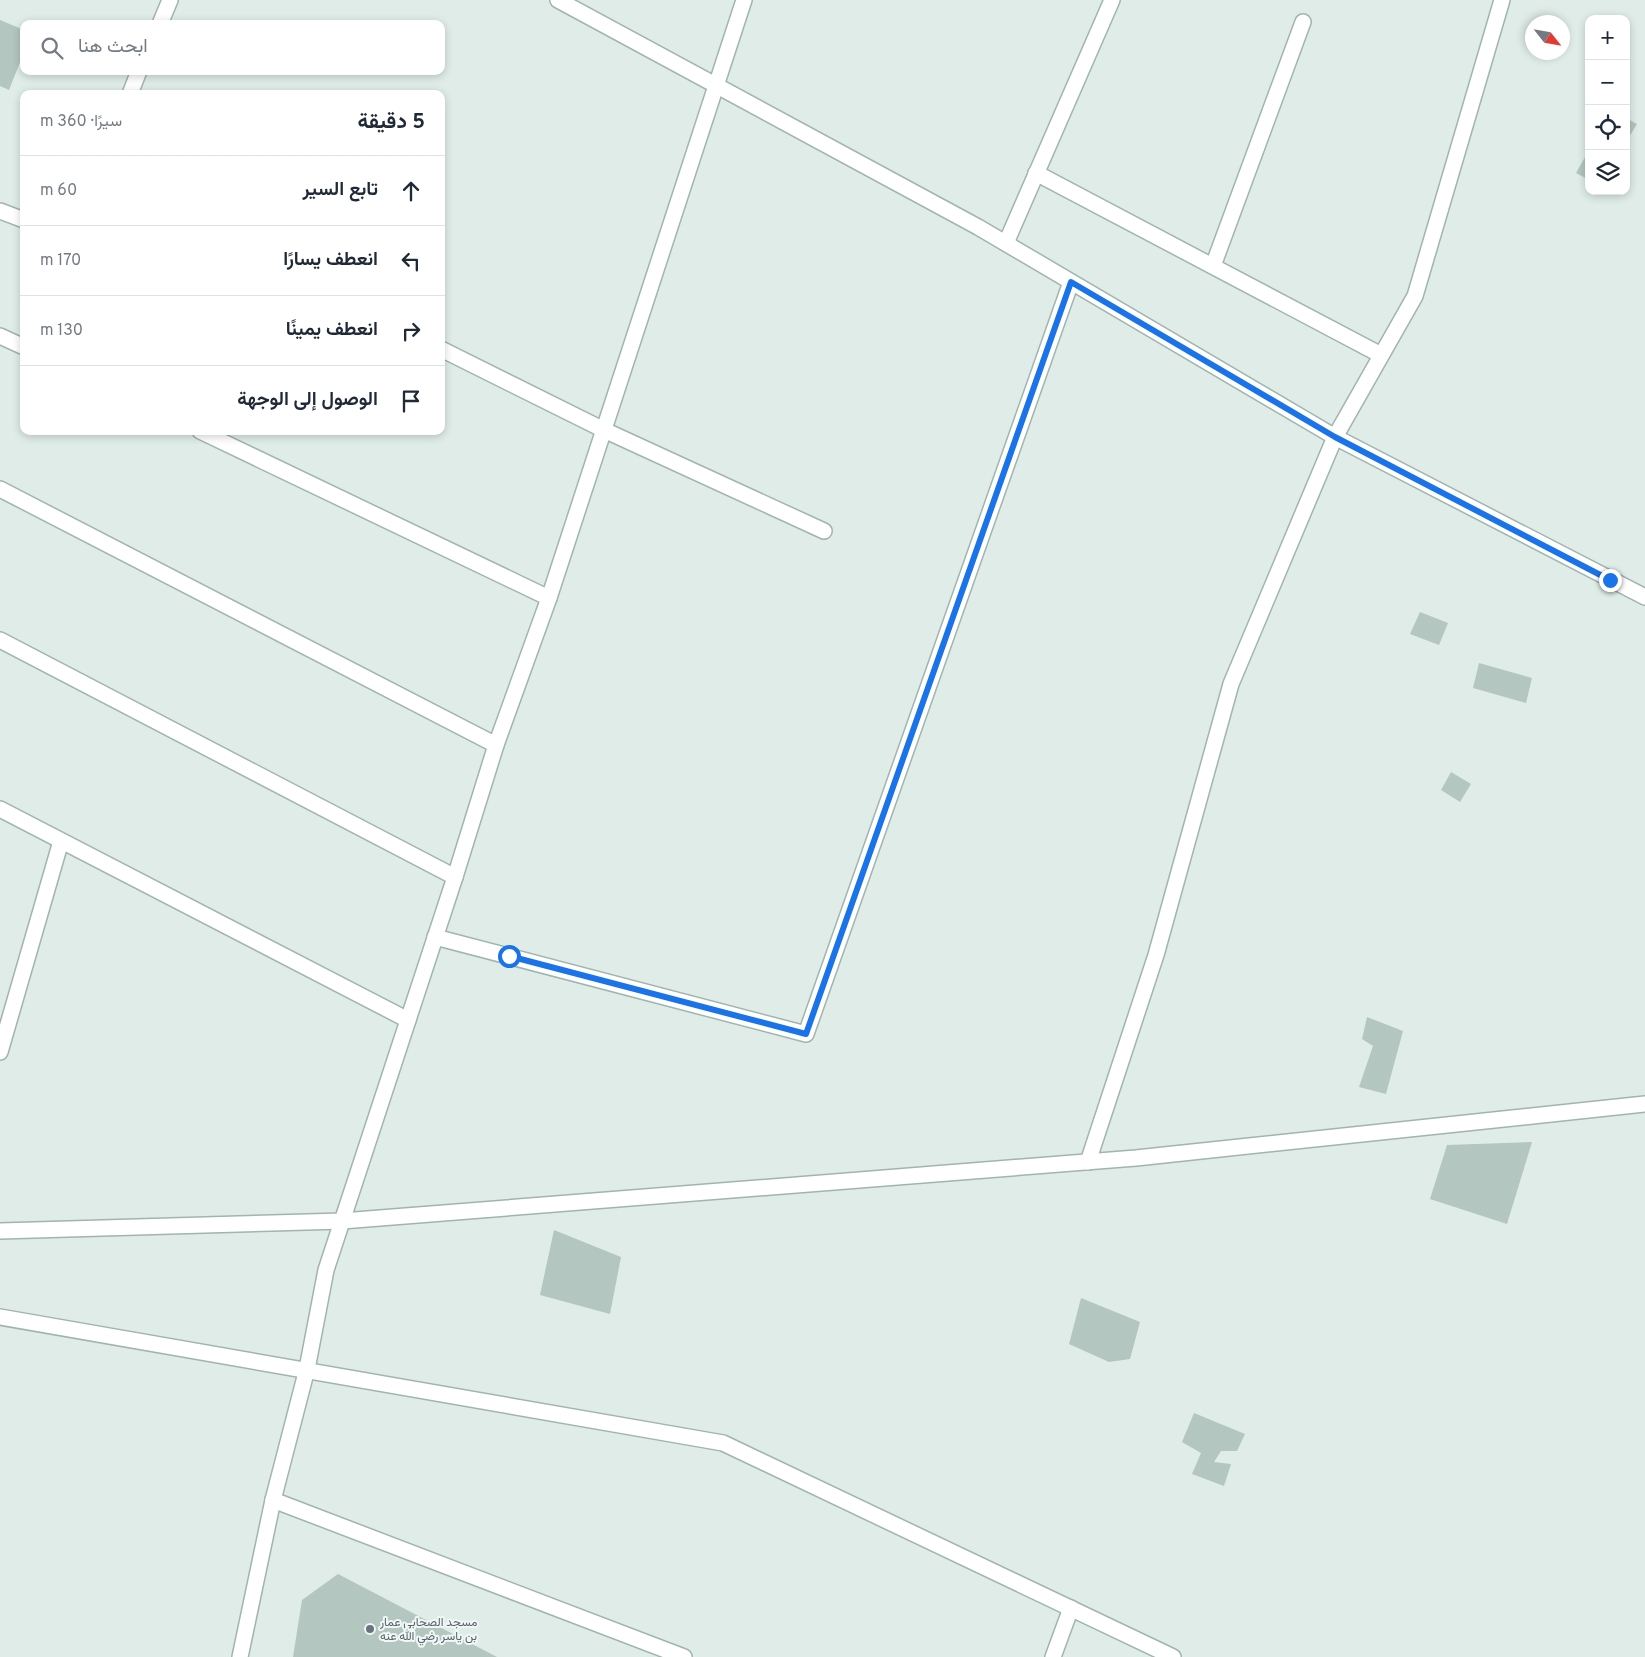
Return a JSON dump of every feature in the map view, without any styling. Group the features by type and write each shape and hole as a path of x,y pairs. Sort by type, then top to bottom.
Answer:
{"street":[{"path":"162,20 170,0"},
{"path":"558,0 1006,243 1335,437 1645,598"},
{"path":"240,1657 273,1500 307,1369 326,1270 455,877 496,745 549,598 744,0"},
{"path":"1006,243 1112,0"},
{"path":"1088,1162 1156,955 1231,684 1335,437 1415,296 1502,0"},
{"path":"1213,266 1303,22"},
{"path":"132,90 138,75"},
{"path":"1036,173 1381,355"},
{"path":"0,211 20,218"},
{"path":"435,937 806,1034 1071,282"},
{"path":"0,336 20,345"},
{"path":"445,351 604,430 824,531"},
{"path":"208,435 549,598"},
{"path":"0,489 496,745"},
{"path":"0,640 455,877"},
{"path":"0,809 408,1020"},
{"path":"0,1052 62,841"},
{"path":"0,1231 342,1222 1088,1162 1645,1104"},
{"path":"0,1317 723,1443 1173,1657"},
{"path":"273,1500 684,1657"},
{"path":"1053,1657 1071,1608"}],"building":[{"path":"0,20 20,28 20,62 9,90 0,86"},
{"path":"1630,120 1637,124 1630,135"},
{"path":"1585,157 1585,178 1576,173"},
{"path":"1420,612 1448,623 1439,645 1410,634"},
{"path":"1479,663 1532,678 1526,703 1473,688"},
{"path":"1451,772 1471,784 1460,802 1441,790"},
{"path":"1367,1017 1403,1031 1386,1094 1359,1087 1373,1046 1362,1039"},
{"path":"1532,1142 1507,1224 1430,1199 1447,1145"},
{"path":"554,1230 621,1257 610,1314 540,1295"},
{"path":"1081,1298 1140,1322 1130,1359 1109,1362 1069,1344"},
{"path":"1194,1413 1245,1434 1237,1451 1221,1451 1214,1462 1231,1464 1224,1486 1192,1474 1201,1453 1182,1442"},
{"name":"مسجد الصحابي عمار بن ياسر رضي الله عنه","path":"338,1574 497,1657 293,1657 302,1600"}],"place":[{"name":"مسجد الصحابي عمار بن ياسر رضي الله عنه","path":"370,1629"}],"route":[{"path":"509,956 806,1034 1071,282 1335,437 1610,580"}]}
